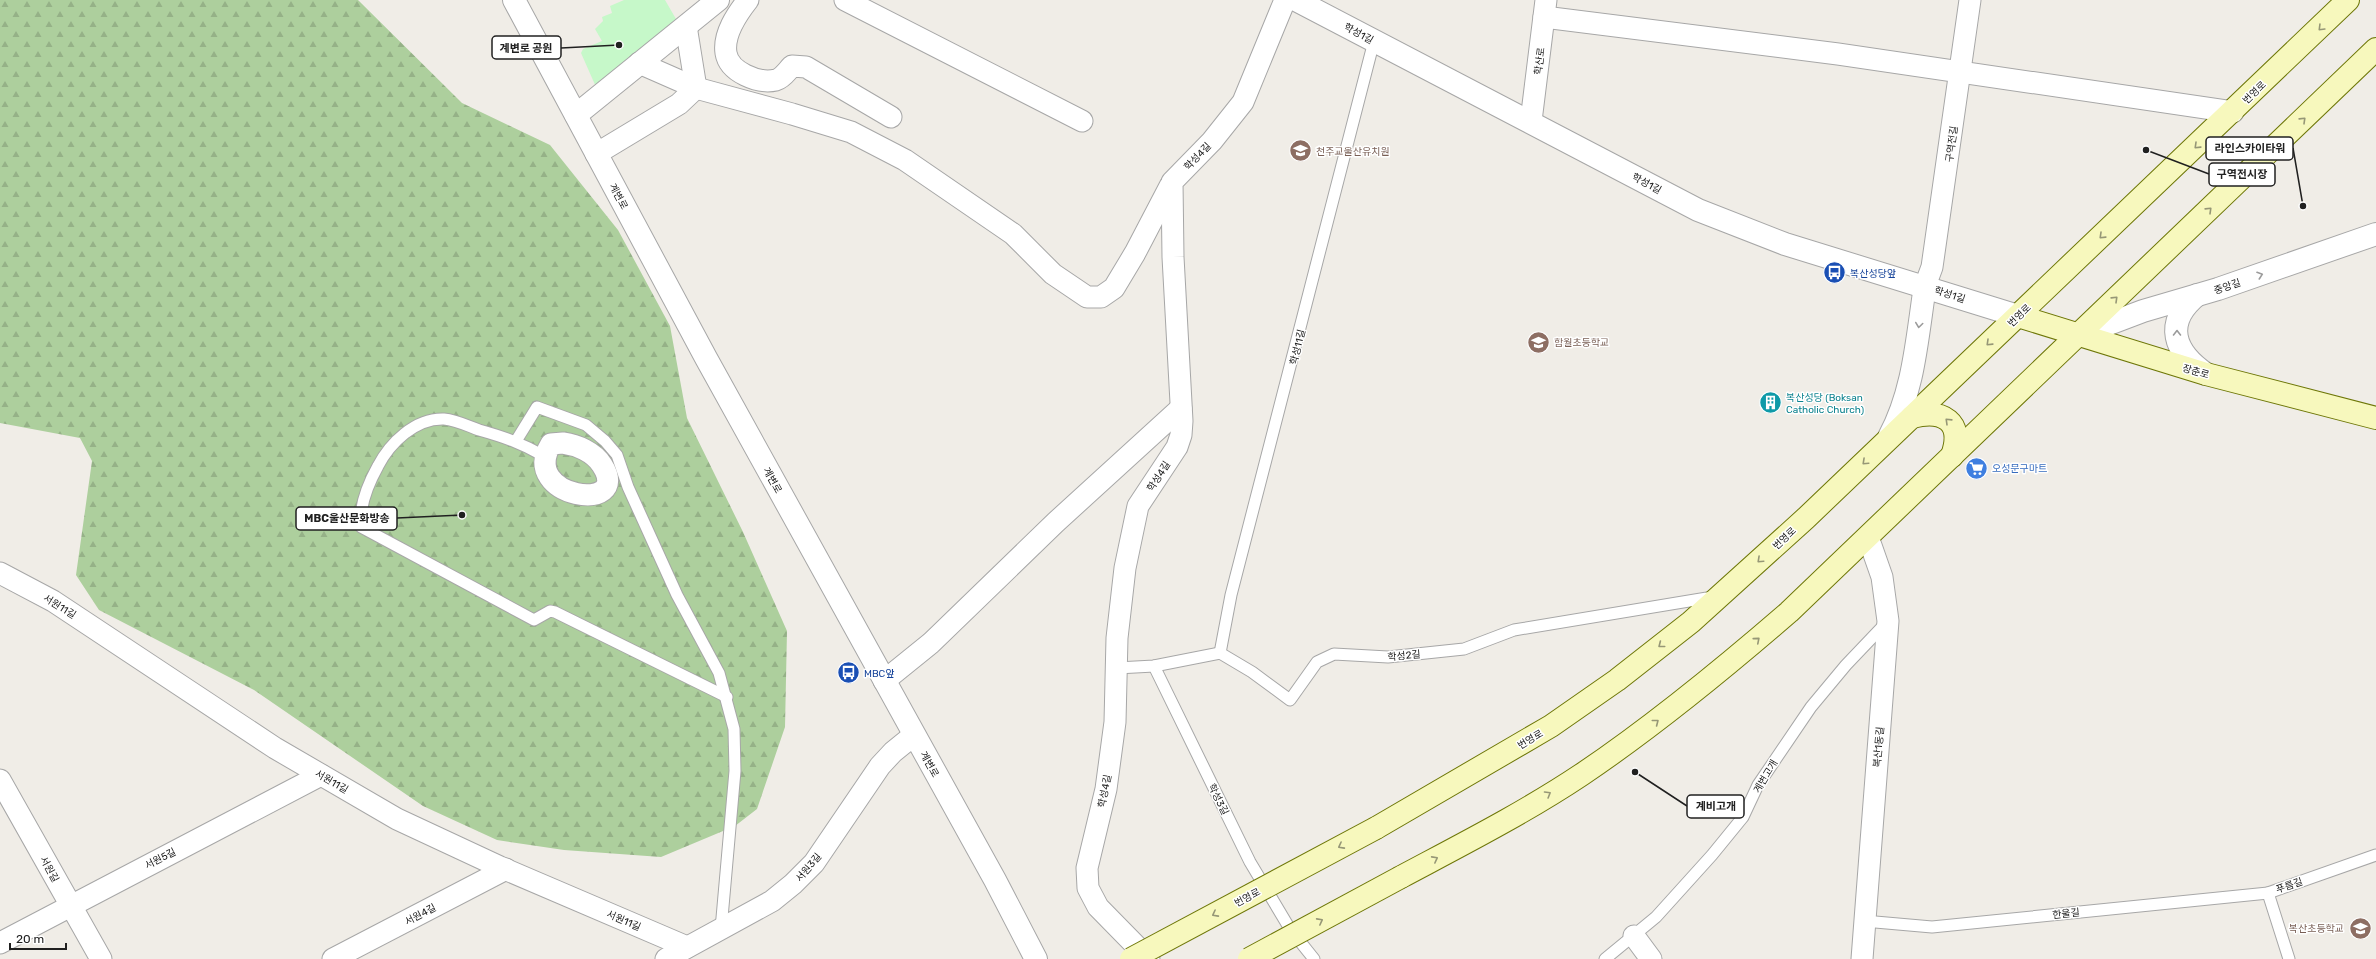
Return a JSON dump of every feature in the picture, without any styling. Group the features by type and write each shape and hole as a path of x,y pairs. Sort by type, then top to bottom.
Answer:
{"main road":[{"name":"번영로","path":"1131,959 1376,828 1551,726 1617,680 1720,596 1886,442 2233,112 2348,0"},
{"path":"1249,959 1494,827 1579,776 1648,728 1725,667 1789,612 2376,49"},
{"name":"장춘로","path":"2018,316 2077,336 2206,374 2376,418"},
{"path":"1912,417 1932,414 1942,416 1950,421 1955,429 1956,437 1952,456"}],"street":[{"name":"계변로","path":"514,0 596,154 884,681 995,880 1036,959"},
{"path":"576,115 718,0"},
{"path":"748,0 734,20 726,45 726,53 736,70 759,79 775,80 782,77 792,66 806,67 891,117"},
{"path":"845,0 1082,121"},
{"name":"학성4길","path":"1149,959 1098,907 1088,888 1087,868 1106,789 1115,722 1117,638 1125,568 1138,506 1177,447 1181,435 1181,408 1173,257 1172,182 1212,141 1243,102 1285,0"},
{"name":"학성1길","path":"1296,0 1531,121 1698,210 1785,244 1925,286 2018,316"},
{"name":"구역전길","path":"1925,286 1932,267 1970,0"},
{"path":"1545,9 1960,73 2233,112"},
{"name":"학산로","path":"1531,121 1545,9"},
{"path":"686,26 696,88"},
{"path":"639,63 696,88 792,114 851,132 905,160 1013,234 1053,274 1088,297 1101,297 1106,295 1120,279 1172,182"},
{"path":"596,154 679,104 696,88"},
{"name":"중앙길","path":"2077,336 2144,311 2197,295 2376,234"},
{"path":"1886,442 1900,416 1909,390 1925,286"},
{"path":"2197,295 2182,311 2176,333 2183,355 2206,374"},
{"path":"884,681 931,643 1056,522 1181,408"},
{"name":"복산1동길","path":"1862,959 1888,621 1882,577 1868,537"},
{"name":"서원11길","path":"0,573 53,601 275,748 397,819 506,869 687,947"},
{"name":"서원3길","path":"666,959 772,902 794,884 814,863 880,766 893,752 914,735"},
{"name":"서원5길","path":"0,943 70,905 321,775"},
{"name":"서원길","path":"0,780 101,959"},
{"name":"서원4길","path":"333,959 506,869"},
{"path":"1634,936 1651,959"}],"lane":[{"name":"학성11길","path":"1220,653 1232,596 1374,41"},
{"path":"516,441 538,407 586,425 617,455 647,529 677,595 719,673 727,697 734,729 735,771 721,930"},
{"path":"544,456 516,441 444,419 422,423 401,436 383,456 370,479 360,514 361,526 534,620 550,611 555,612 727,697"},
{"name":"학성2길","path":"1220,653 1252,672 1290,700 1317,662 1334,654 1388,657 1464,649 1514,630 1720,596"},
{"name":"계변고개","path":"1605,959 1656,917 1743,817 1758,785 1811,708 1846,666 1888,621"},
{"path":"1117,668 1154,666 1220,653"},
{"name":"학성3길","path":"1154,666 1250,862 1290,929 1314,959"},
{"name":"푸름길","path":"2289,959 2268,893 2376,855"},
{"name":"한울길","path":"1864,921 1932,927 2268,893"}],"green space":[{"path":"0,0 358,0 462,103 550,145 618,230 670,326 687,418 743,532 787,631 785,727 757,809 735,826 661,857 564,850 497,840 423,806 254,690 99,610 76,575 92,461 80,438 0,423"},
{"path":"624,0 665,0 676,19 596,87 581,53 583,49 602,41 595,29 603,21 602,17 612,13 610,6"}],"place":[{"name":"계변로 공원","path":"619,45"},
{"name":"구역전시장","path":"2146,150"},
{"name":"천주교울산유치원","path":"1300,151"},
{"name":"라인스카이타워","path":"2303,206"},
{"name":"복산성당앞","path":"1834,273"},
{"name":"함월초등학교","path":"1539,342"},
{"name":"복산성당 (Boksan Catholic Church)","path":"1770,403"},
{"name":"오성문구마트","path":"1976,468"},
{"name":"MBC울산문화방송","path":"462,515"},
{"name":"MBC앞","path":"849,673"},
{"name":"계비고개","path":"1635,772"},
{"name":"복산초등학교","path":"2360,928"}]}
